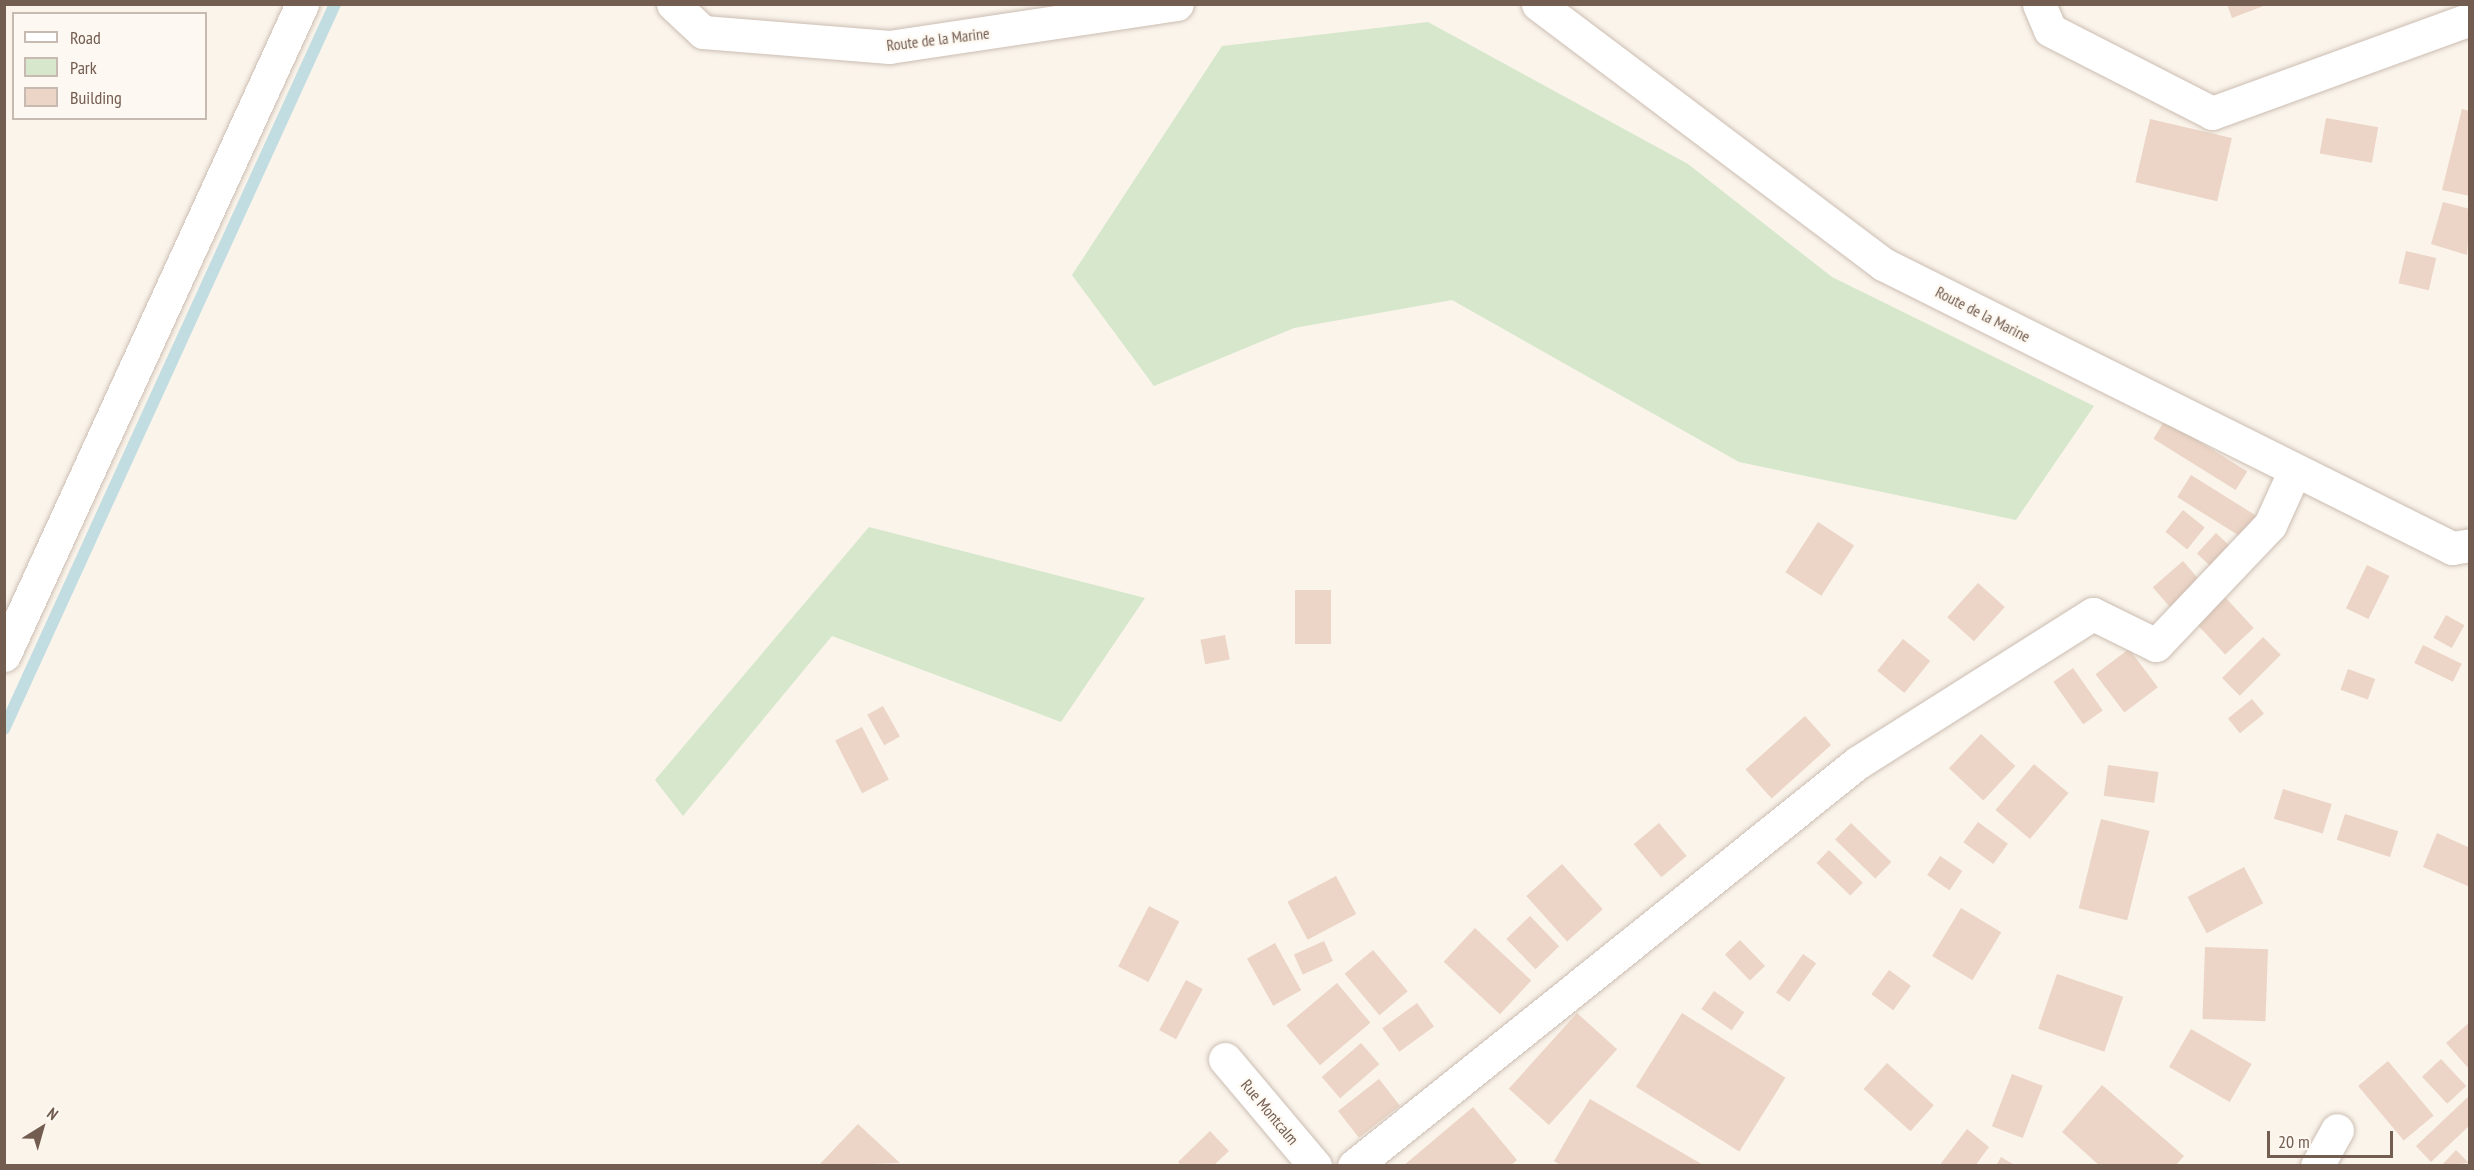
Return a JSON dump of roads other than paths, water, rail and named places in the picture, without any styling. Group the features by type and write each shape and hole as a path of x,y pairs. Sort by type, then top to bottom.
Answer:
{"street":[{"path":"4,655 302,4"},
{"name":"Route de la Marine","path":"673,4 703,32 889,47 1177,4"},
{"name":"Route de la Marine","path":"1538,4 1883,264 2452,548 2469,544"},
{"path":"2039,4 2050,30 2212,113 2469,19"},
{"path":"1354,1166 1857,763 2093,614 2156,645 2270,525 2295,470"},
{"name":"Rue Montcalm","path":"1225,1059 1315,1166"},
{"path":"2317,1166 2337,1130"}],"waterway":[{"path":"4,729 335,4"}]}
